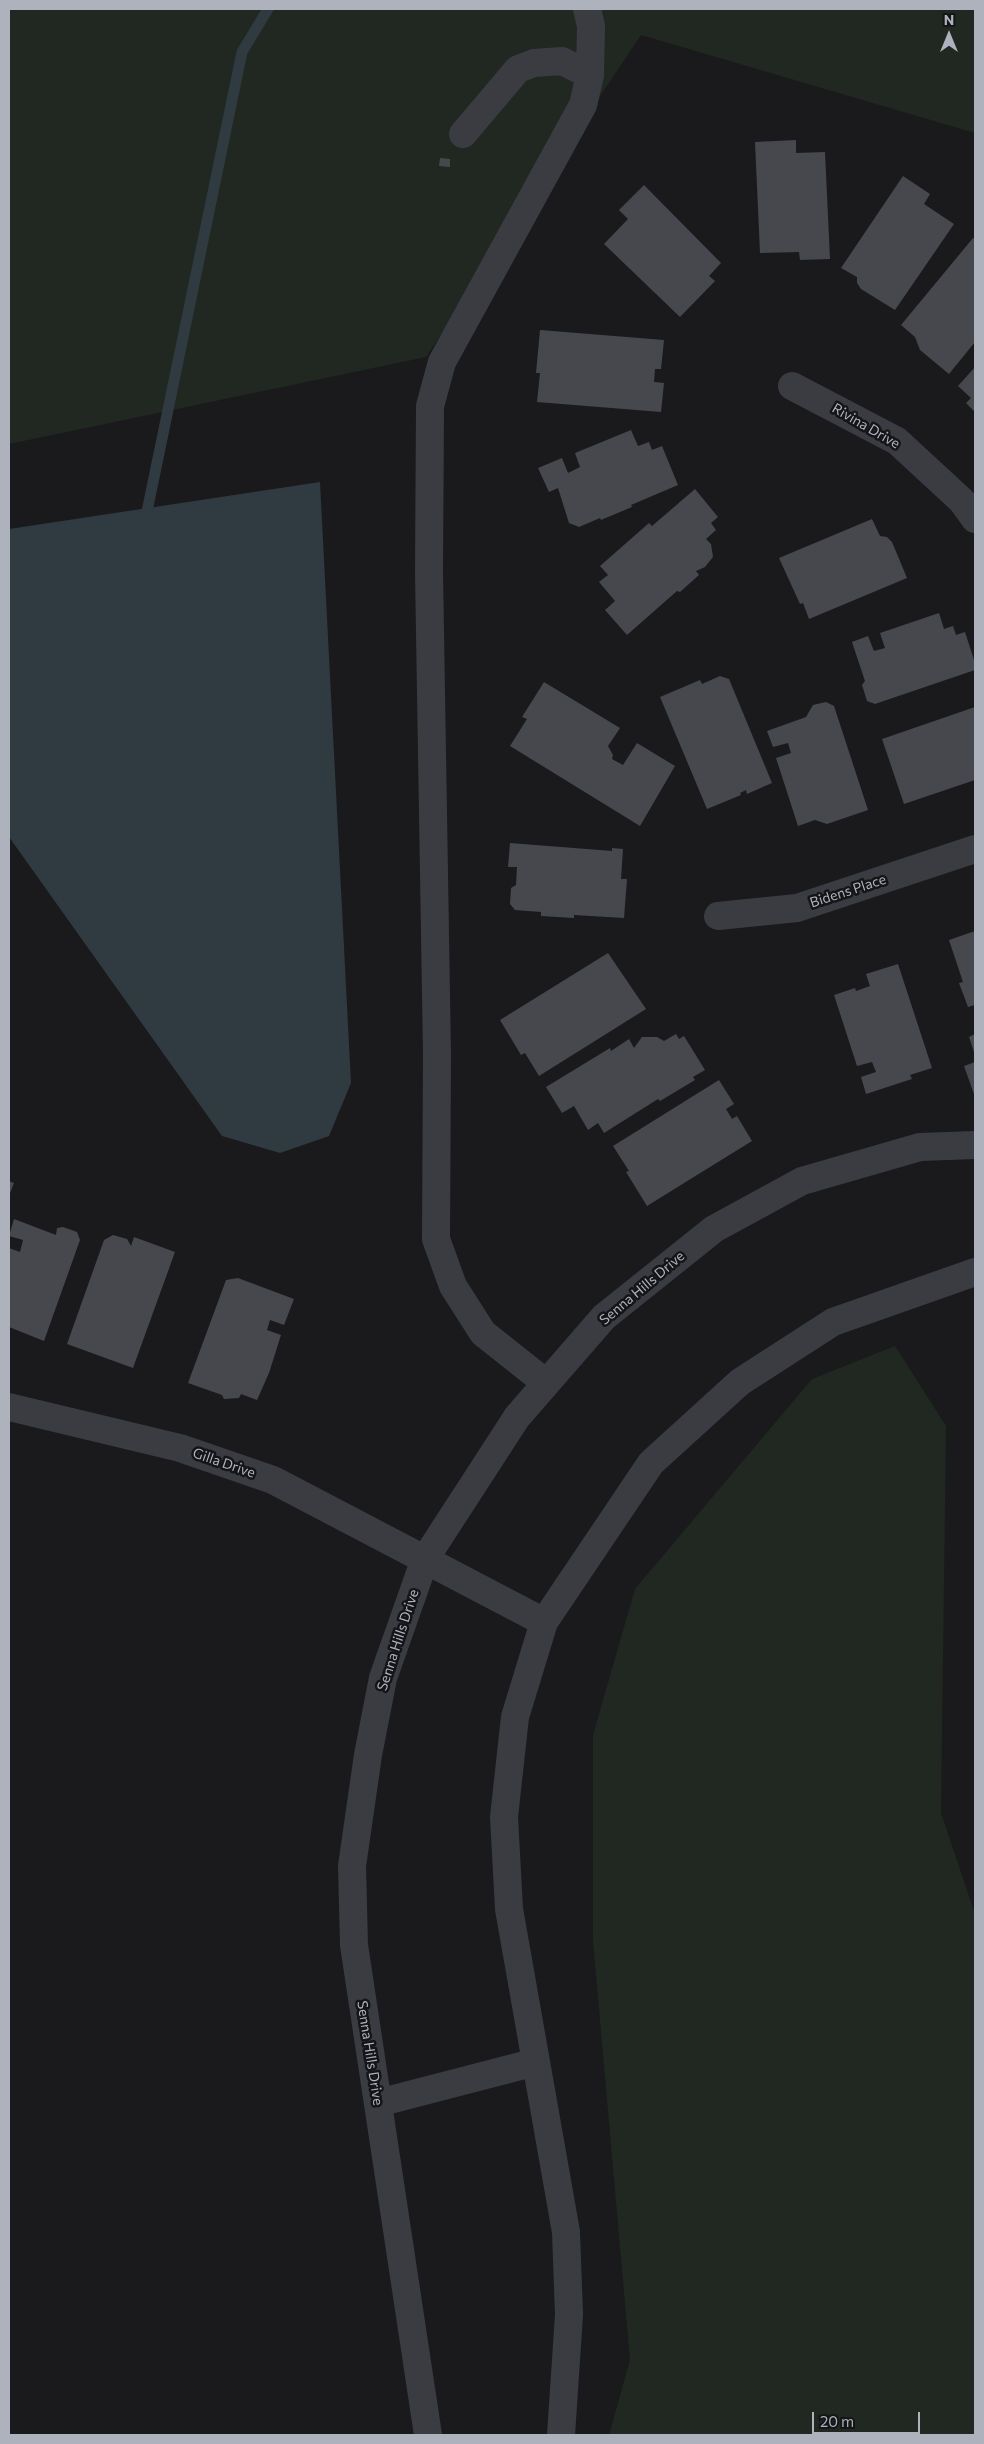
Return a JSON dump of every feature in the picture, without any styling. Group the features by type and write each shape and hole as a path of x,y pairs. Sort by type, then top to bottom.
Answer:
{"street":[{"path":"546,1383 483,1333 453,1286 436,1239 438,1055 429,572 430,406 442,362 583,106 590,75 591,26 587,9"},
{"path":"463,134 518,69 534,62 562,61 590,75"},
{"name":"Rivina Drive","path":"792,386 897,441 962,501 975,519"},
{"name":"Bidens Place","path":"718,916 798,908 975,849"},
{"name":"Senna Hills Drive","path":"428,2435 354,1945 352,1866 383,1678 425,1559 517,1417 546,1383 604,1317 714,1229 802,1181 920,1147 975,1145"},
{"path":"561,2435 569,2315 566,2232 509,1908 504,1817 515,1717 544,1622 651,1463 740,1382 833,1322 975,1272"},
{"name":"Gilla Drive","path":"9,1407 180,1448 272,1480 544,1622"},
{"path":"378,2104 536,2062"}],"shaded area":[{"path":"9,9 975,9 975,133 641,35 426,357 9,444"},
{"path":"320,482 351,1083 329,1136 280,1153 222,1136 9,837 9,529"},
{"path":"895,1346 946,1426 941,1813 975,1914 975,2435 609,2435 630,2360 593,1941 593,1735 635,1589 812,1379"}],"building":[{"path":"796,140 796,153 825,152 830,259 800,260 799,252 760,253 755,142"},
{"path":"440,158 450,159 450,167 439,166"},
{"path":"903,176 930,194 924,204 954,224 895,310 861,289 857,283 857,277 841,268"},
{"path":"644,185 721,263 709,276 715,281 680,317 604,244 628,219 619,210"},
{"path":"973,238 975,240 975,342 949,374 920,350 915,337 901,325"},
{"path":"540,330 664,340 661,369 655,369 654,382 664,383 661,412 537,402 540,373 536,373"},
{"path":"975,367 975,412 966,403 971,398 958,386"},
{"path":"631,430 638,446 649,442 652,450 662,446 678,485 601,520 600,518 579,527 569,523 558,488 549,492 538,468 562,458 568,473 580,467 575,453"},
{"path":"695,489 718,517 711,523 716,530 706,539 711,544 713,557 705,567 696,571 699,575 680,592 677,591 627,635 605,610 615,601 599,582 608,575 600,566 649,523 652,526"},
{"path":"872,519 880,536 887,537 892,542 907,578 809,619 803,603 800,604 779,558"},
{"path":"939,613 944,629 953,626 956,635 965,632 975,663 975,670 875,704 867,701 862,685 865,681 852,642 868,636 874,651 885,648 880,633"},
{"path":"720,676 729,679 772,783 747,794 746,790 740,793 741,795 707,809 660,697 700,680 702,684"},
{"path":"544,682 620,728 608,746 613,755 612,759 623,765 637,743 675,766 640,826 510,746 527,719 522,717"},
{"path":"826,702 834,706 868,810 827,824 815,820 798,826 776,758 791,753 788,743 773,747 767,731 806,717 813,705"},
{"path":"975,707 975,780 904,804 882,739"},
{"path":"510,843 612,851 612,848 623,849 621,879 627,879 624,918 574,915 574,918 541,916 541,912 515,910 510,904 511,888 516,885 517,867 508,867"},
{"path":"975,931 975,1005 968,1007 959,983 963,982 949,940"},
{"path":"608,953 646,1009 539,1076 525,1053 521,1055 500,1020"},
{"path":"898,964 932,1068 910,1075 912,1079 866,1094 861,1077 876,1072 872,1062 857,1066 834,995 855,988 856,991 870,986 866,974"},
{"path":"676,1034 679,1039 684,1036 705,1070 693,1077 695,1080 660,1101 658,1099 604,1133 598,1123 588,1130 574,1106 562,1113 546,1087 610,1048 611,1051 629,1039 634,1048 642,1037 657,1037 664,1041"},
{"path":"975,1034 975,1055 969,1037"},
{"path":"975,1062 975,1097 964,1066"},
{"path":"719,1080 734,1104 726,1109 732,1119 737,1116 752,1141 647,1206 626,1172 629,1171 613,1146"},
{"path":"9,1181 14,1183 9,1196"},
{"path":"14,1219 56,1235 57,1228 63,1227 77,1232 80,1240 44,1341 9,1327 9,1248 20,1252 23,1240 9,1236"},
{"path":"113,1235 127,1239 131,1246 134,1237 175,1252 133,1368 67,1344 104,1240"},
{"path":"238,1278 294,1299 284,1325 270,1320 267,1330 281,1335 269,1373 257,1400 241,1394 239,1398 224,1399 222,1395 188,1383 226,1280"}],"waterway":[{"path":"145,521 242,52 268,9"}]}
